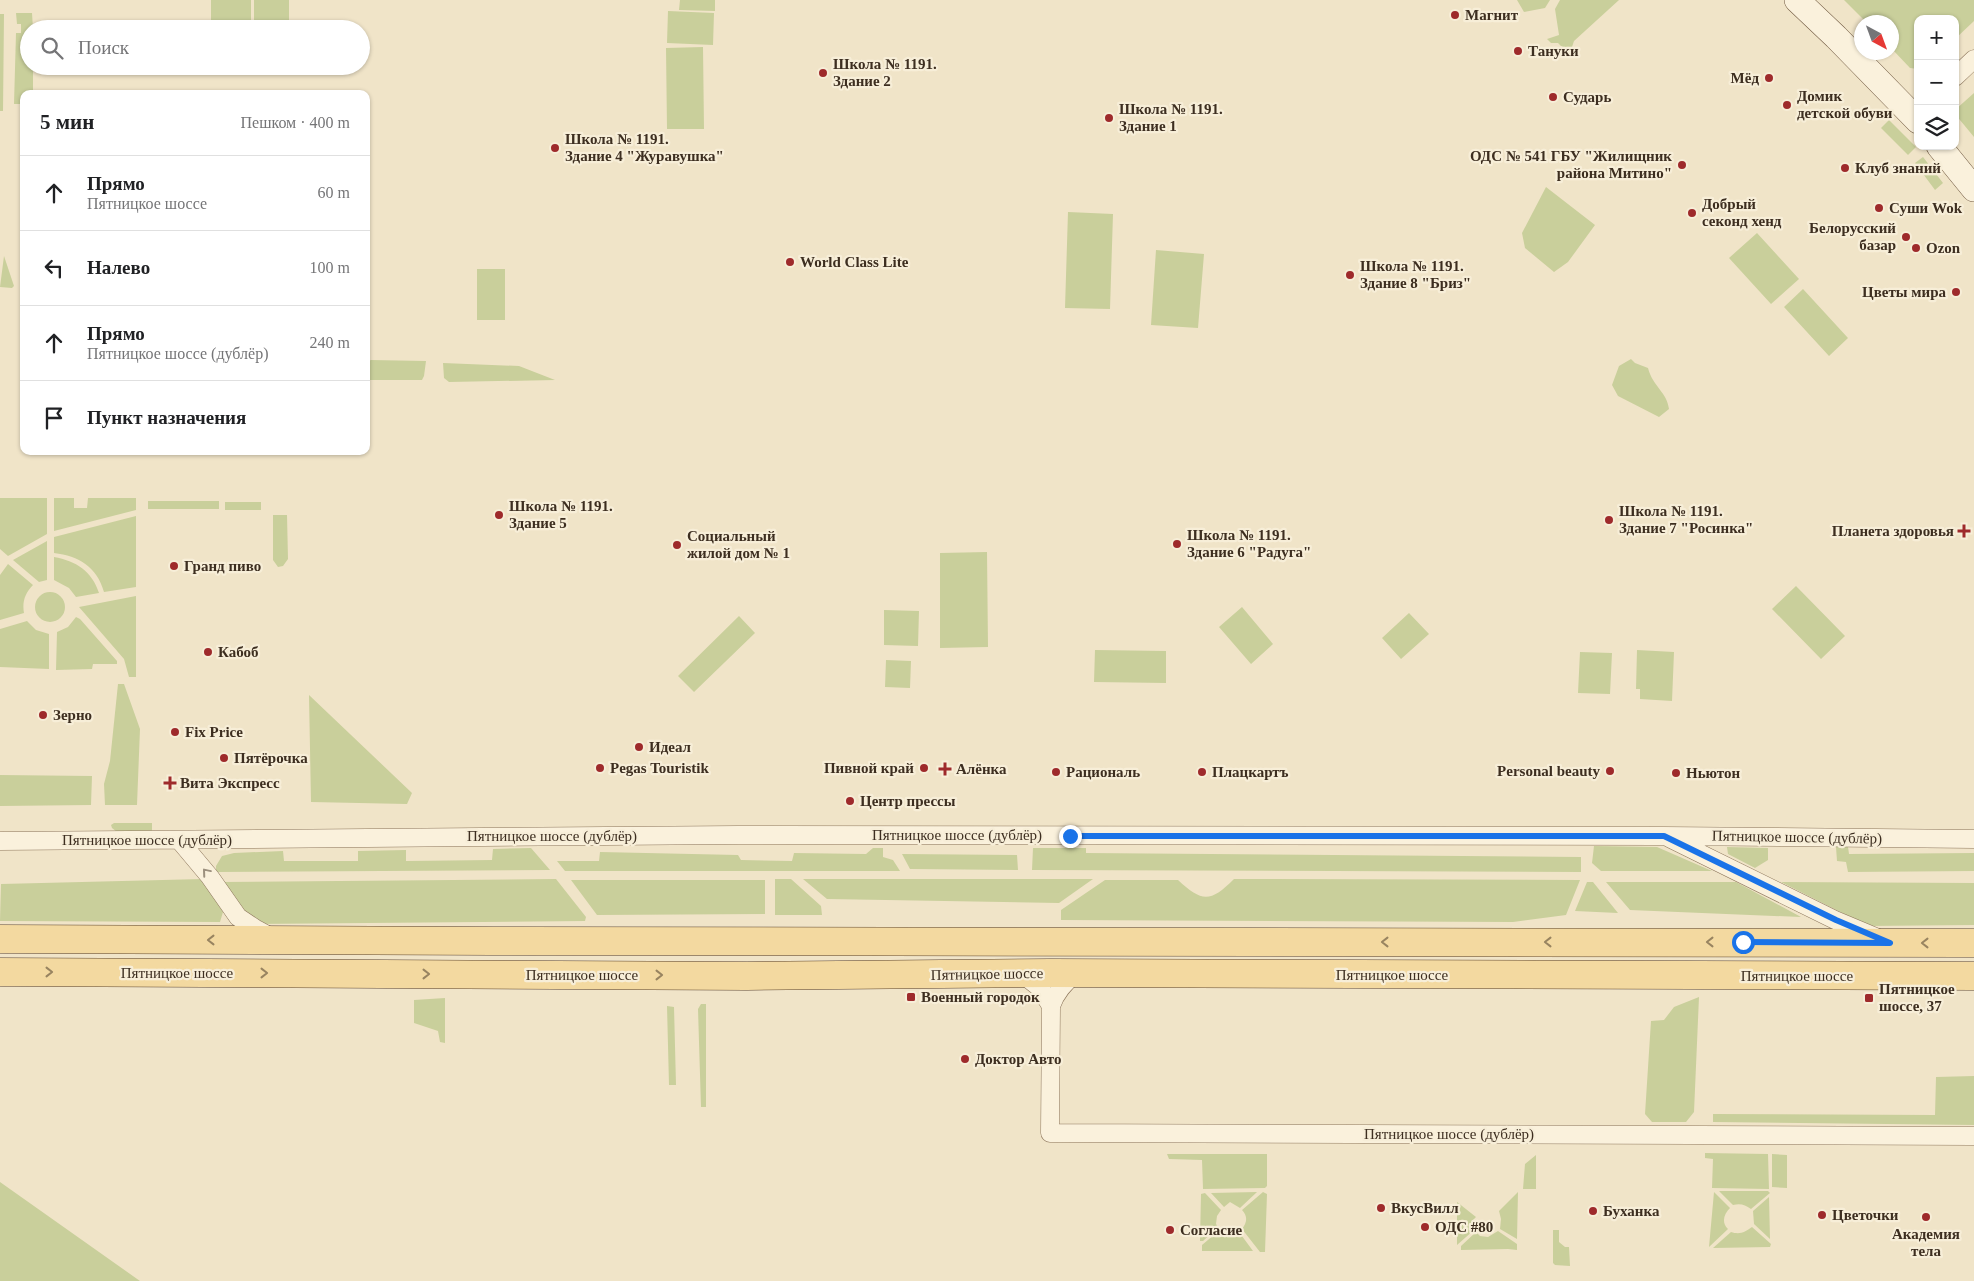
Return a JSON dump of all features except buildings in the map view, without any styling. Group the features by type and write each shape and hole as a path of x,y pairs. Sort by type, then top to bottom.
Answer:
{"main road":[{"path":"1797,0 1914,114"},
{"path":"1942,150 1974,190"},
{"name":"Пятницкое шоссе","path":"0,938 1974,943"},
{"name":"Пятницкое шоссе","path":"0,972 747,976 1022,973 1974,976"}],"street":[{"path":"1959,73 1974,59"},
{"name":"Пятницкое шоссе (дублёр)","path":"0,841 557,835 1974,838"},
{"path":"1664,836 1836,920 1890,943"},
{"path":"179,840 210,877 238,917 278,940"},
{"path":"1022,973 1040,988 1051,1006"},
{"name":"Пятницкое шоссе (дублёр)","path":"1076,973 1060,988 1054,996 1051,1006 1050,1133 1974,1136"}],"green space":[{"path":"211,0 251,0 251,20 211,20"},
{"path":"254,0 289,0 289,20 254,20"},
{"path":"680,0 715,0 715,11 679,10"},
{"path":"1517,0 1550,0 1545,8 1524,12"},
{"path":"1560,0 1619,0 1574,41 1571,50 1558,43 1551,43 1547,39 1559,35 1555,9"},
{"path":"1844,0 1974,0 1974,21 1959,35 1959,15 1914,15 1914,68 1910,68 1899,56 1899,15 1859,15"},
{"path":"668,11 714,13 713,45 667,43"},
{"path":"16,13 32,13 32,20 20,20 20,24 17,24"},
{"path":"0,14 4,14 3,111 0,111"},
{"path":"16,33 20,33 20,75 33,75 33,90 20,90 20,104 14,104"},
{"path":"703,47 704,129 667,129 666,48"},
{"path":"1974,93 1974,137 1959,119 1959,106"},
{"path":"1889,120 1914,145 1914,149 1908,155 1881,128"},
{"path":"1923,157 1943,183 1935,190 1915,163"},
{"path":"1546,187 1595,225 1568,262 1554,272 1525,248 1522,233"},
{"path":"1068,212 1113,214 1110,309 1065,308"},
{"path":"1757,233 1799,279 1771,304 1729,258"},
{"path":"1156,250 1204,254 1198,328 1151,325"},
{"path":"4,256 14,286 12,288 0,287"},
{"path":"477,269 505,269 505,320 477,320"},
{"path":"1803,289 1848,338 1829,356 1784,307"},
{"path":"1631,359 1635,363 1648,368 1653,380 1666,398 1669,409 1659,417 1618,396 1612,385 1619,366"},
{"path":"370,360 426,361 424,376 422,380 370,380"},
{"path":"443,363 519,366 555,380 449,382 444,378"},
{"path":"0,498 47,498 47,534 8,556 0,549"},
{"path":"54,498 74,498 74,508 87,508 88,498 136,498 136,510 54,531"},
{"path":"148,501 219,501 219,509 148,509"},
{"path":"225,502 261,502 261,510 225,510"},
{"path":"273,515 287,515 288,559 283,566 278,567 273,560"},
{"path":"136,516 136,587 104,592 97,576 86,564 71,557 54,553 54,537"},
{"path":"47,541 47,580 39,582 13,560"},
{"path":"987,552 988,647 940,648 940,553"},
{"path":"54,557 69,561 82,568 92,579 99,593 76,597 69,588 54,580"},
{"path":"8,564 33,585 25,598 23,605 24,613 0,620 0,575"},
{"path":"1796,586 1845,636 1821,659 1772,609"},
{"path":"50,592 56,593 64,601 64,613 56,621 50,622 44,621 36,613 35,607 36,601 44,593"},
{"path":"136,596 136,677 129,677 124,659 79,607"},
{"path":"1242,607 1273,644 1251,664 1219,627"},
{"path":"884,610 919,611 918,646 884,645"},
{"path":"1409,613 1429,634 1401,659 1382,638"},
{"path":"739,616 755,633 694,692 678,676"},
{"path":"76,617 80,619 117,661 117,664 93,664 92,669 56,670 57,632 68,627"},
{"path":"27,621 36,630 49,634 49,669 0,667 0,629"},
{"path":"1095,650 1166,651 1166,683 1094,682"},
{"path":"1637,650 1674,652 1672,701 1640,699 1640,689 1636,689"},
{"path":"1580,652 1612,653 1610,694 1578,693"},
{"path":"886,660 911,661 910,688 885,687"},
{"path":"118,684 124,684 140,729 137,805 105,805 104,784 110,761"},
{"path":"309,695 412,793 407,804 311,802"},
{"path":"0,775 92,776 91,805 0,806"},
{"path":"114,823 152,823 152,831 117,832 111,825"},
{"path":"1594,846 1657,847 1712,871 1601,871 1592,863"},
{"path":"1727,847 1768,848 1768,860 1755,868 1728,854"},
{"path":"1836,847 1848,847 1849,854 1974,853 1974,871 1848,872 1846,862 1837,861"},
{"path":"531,848 550,870 216,872 216,866 222,856 234,853 283,851 284,861 358,861 358,851 406,850 406,861 492,860 493,849"},
{"path":"873,848 883,848 883,857 893,860 900,871 565,871 557,861 599,861 600,852 738,855 741,860 792,861 794,853 866,854"},
{"path":"1033,848 1086,848 1086,853 1581,857 1581,872 1032,870"},
{"path":"902,854 1017,855 1018,870 910,869"},
{"path":"203,879 223,912 220,922 0,921 1,884"},
{"path":"556,879 586,917 585,921 254,924 220,882"},
{"path":"775,879 791,879 821,906 822,915 775,915"},
{"path":"803,879 1093,879 1059,903 827,899"},
{"path":"1234,879 1580,880 1566,915 1513,922 1061,920 1061,910 1105,880 1178,880 1200,896 1206,897 1212,896 1226,887"},
{"path":"571,880 765,880 765,914 597,915"},
{"path":"1587,882 1593,882 1618,913 1575,911"},
{"path":"1606,882 1736,882 1801,917 1630,910"},
{"path":"1781,882 1974,883 1974,925 1868,926"},
{"path":"1699,997 1694,1112 1686,1122 1652,1122 1645,1114 1651,1021 1664,1020 1674,1007"},
{"path":"445,998 445,1043 440,1042 438,1031 414,1023 414,1000"},
{"path":"701,1004 706,1004 706,1107 701,1107 698,1009"},
{"path":"667,1006 674,1007 676,1085 669,1085"},
{"path":"1974,1076 1974,1125 1713,1122 1713,1114 1935,1115 1936,1077"},
{"path":"1705,1153 1768,1154 1769,1189 1712,1188 1713,1159 1705,1158"},
{"path":"1167,1154 1267,1154 1267,1186 1265,1188 1203,1189 1202,1160 1169,1159"},
{"path":"1772,1154 1787,1155 1787,1188 1772,1187"},
{"path":"1536,1155 1536,1189 1523,1189 1525,1164"},
{"path":"0,1182 140,1281 0,1281"},
{"path":"1719,1191 1768,1191 1770,1193 1751,1209 1743,1205 1733,1205"},
{"path":"1257,1192 1240,1208 1230,1202 1224,1207 1211,1193"},
{"path":"1263,1192 1267,1194 1265,1252 1260,1252 1242,1229 1246,1220 1242,1210"},
{"path":"1518,1192 1517,1239 1500,1229 1501,1219 1499,1211"},
{"path":"1714,1192 1730,1208 1724,1218 1728,1229 1709,1247"},
{"path":"1205,1193 1221,1210 1217,1216 1216,1224 1218,1227 1203,1241 1200,1241 1201,1194"},
{"path":"1769,1197 1770,1239 1754,1224 1753,1211"},
{"path":"1457,1202 1476,1217 1471,1227 1474,1230 1457,1245"},
{"path":"1752,1227 1771,1244 1770,1247 1713,1248 1731,1232 1742,1232"},
{"path":"1221,1229 1226,1235 1239,1232 1253,1251 1202,1251 1202,1245"},
{"path":"1553,1230 1559,1230 1559,1242 1565,1247 1569,1247 1570,1266 1555,1265 1553,1263"},
{"path":"1498,1231 1517,1244 1517,1250 1461,1250 1461,1246 1476,1232 1480,1236 1488,1237"}],"place":[{"name":"Магнит","path":"1455,15"},
{"name":"Тануки","path":"1518,51"},
{"name":"Школа № 1191. Здание 2","path":"823,73"},
{"name":"Мёд","path":"1769,78"},
{"name":"Сударь","path":"1553,97"},
{"name":"Домик детской обуви","path":"1787,105"},
{"name":"Школа № 1191. Здание 1","path":"1109,118"},
{"name":"Школа № 1191. Здание 4 \"Журавушка\"","path":"555,148"},
{"name":"ОДС № 541 ГБУ \"Жилищник района Митино\"","path":"1682,165"},
{"name":"Клуб знаний","path":"1845,168"},
{"name":"Суши Wok","path":"1879,208"},
{"name":"Добрый секонд хенд","path":"1692,213"},
{"name":"Белорусский базар","path":"1906,237"},
{"name":"Ozon","path":"1916,248"},
{"name":"World Class Lite","path":"790,262"},
{"name":"Школа № 1191. Здание 8 \"Бриз\"","path":"1350,275"},
{"name":"Цветы мира","path":"1956,292"},
{"name":"Школа № 1191. Здание 5","path":"499,515"},
{"name":"Школа № 1191. Здание 7 \"Росинка\"","path":"1609,520"},
{"name":"Планета здоровья","path":"1964,531"},
{"name":"Школа № 1191. Здание 6 \"Радуга\"","path":"1177,544"},
{"name":"Социальный жилой дом № 1","path":"677,545"},
{"name":"Гранд пиво","path":"174,566"},
{"name":"Кабоб","path":"208,652"},
{"name":"Зерно","path":"43,715"},
{"name":"Fix Price","path":"175,732"},
{"name":"Идеал","path":"639,747"},
{"name":"Пятёрочка","path":"224,758"},
{"name":"Pegas Touristik","path":"600,768"},
{"name":"Пивной край","path":"924,768"},
{"name":"Алёнка","path":"945,769"},
{"name":"Personal beauty","path":"1610,771"},
{"name":"Рациональ","path":"1056,772"},
{"name":"Плацкартъ","path":"1202,772"},
{"name":"Ньютон","path":"1676,773"},
{"name":"Вита Экспресс","path":"170,783"},
{"name":"Центр прессы","path":"850,801"},
{"name":"Военный городок","path":"911,997"},
{"name":"Пятницкое шоссе, 37","path":"1869,998"},
{"name":"Доктор Авто","path":"965,1059"},
{"name":"ВкусВилл","path":"1381,1208"},
{"name":"Буханка","path":"1593,1211"},
{"name":"Цветочки","path":"1822,1215"},
{"name":"Академия тела","path":"1926,1217"},
{"name":"ОДС #80","path":"1425,1227"},
{"name":"Согласие","path":"1170,1230"}],"route":[{"path":"1070,836 1664,836 1836,920 1890,943 1743,942"}]}
